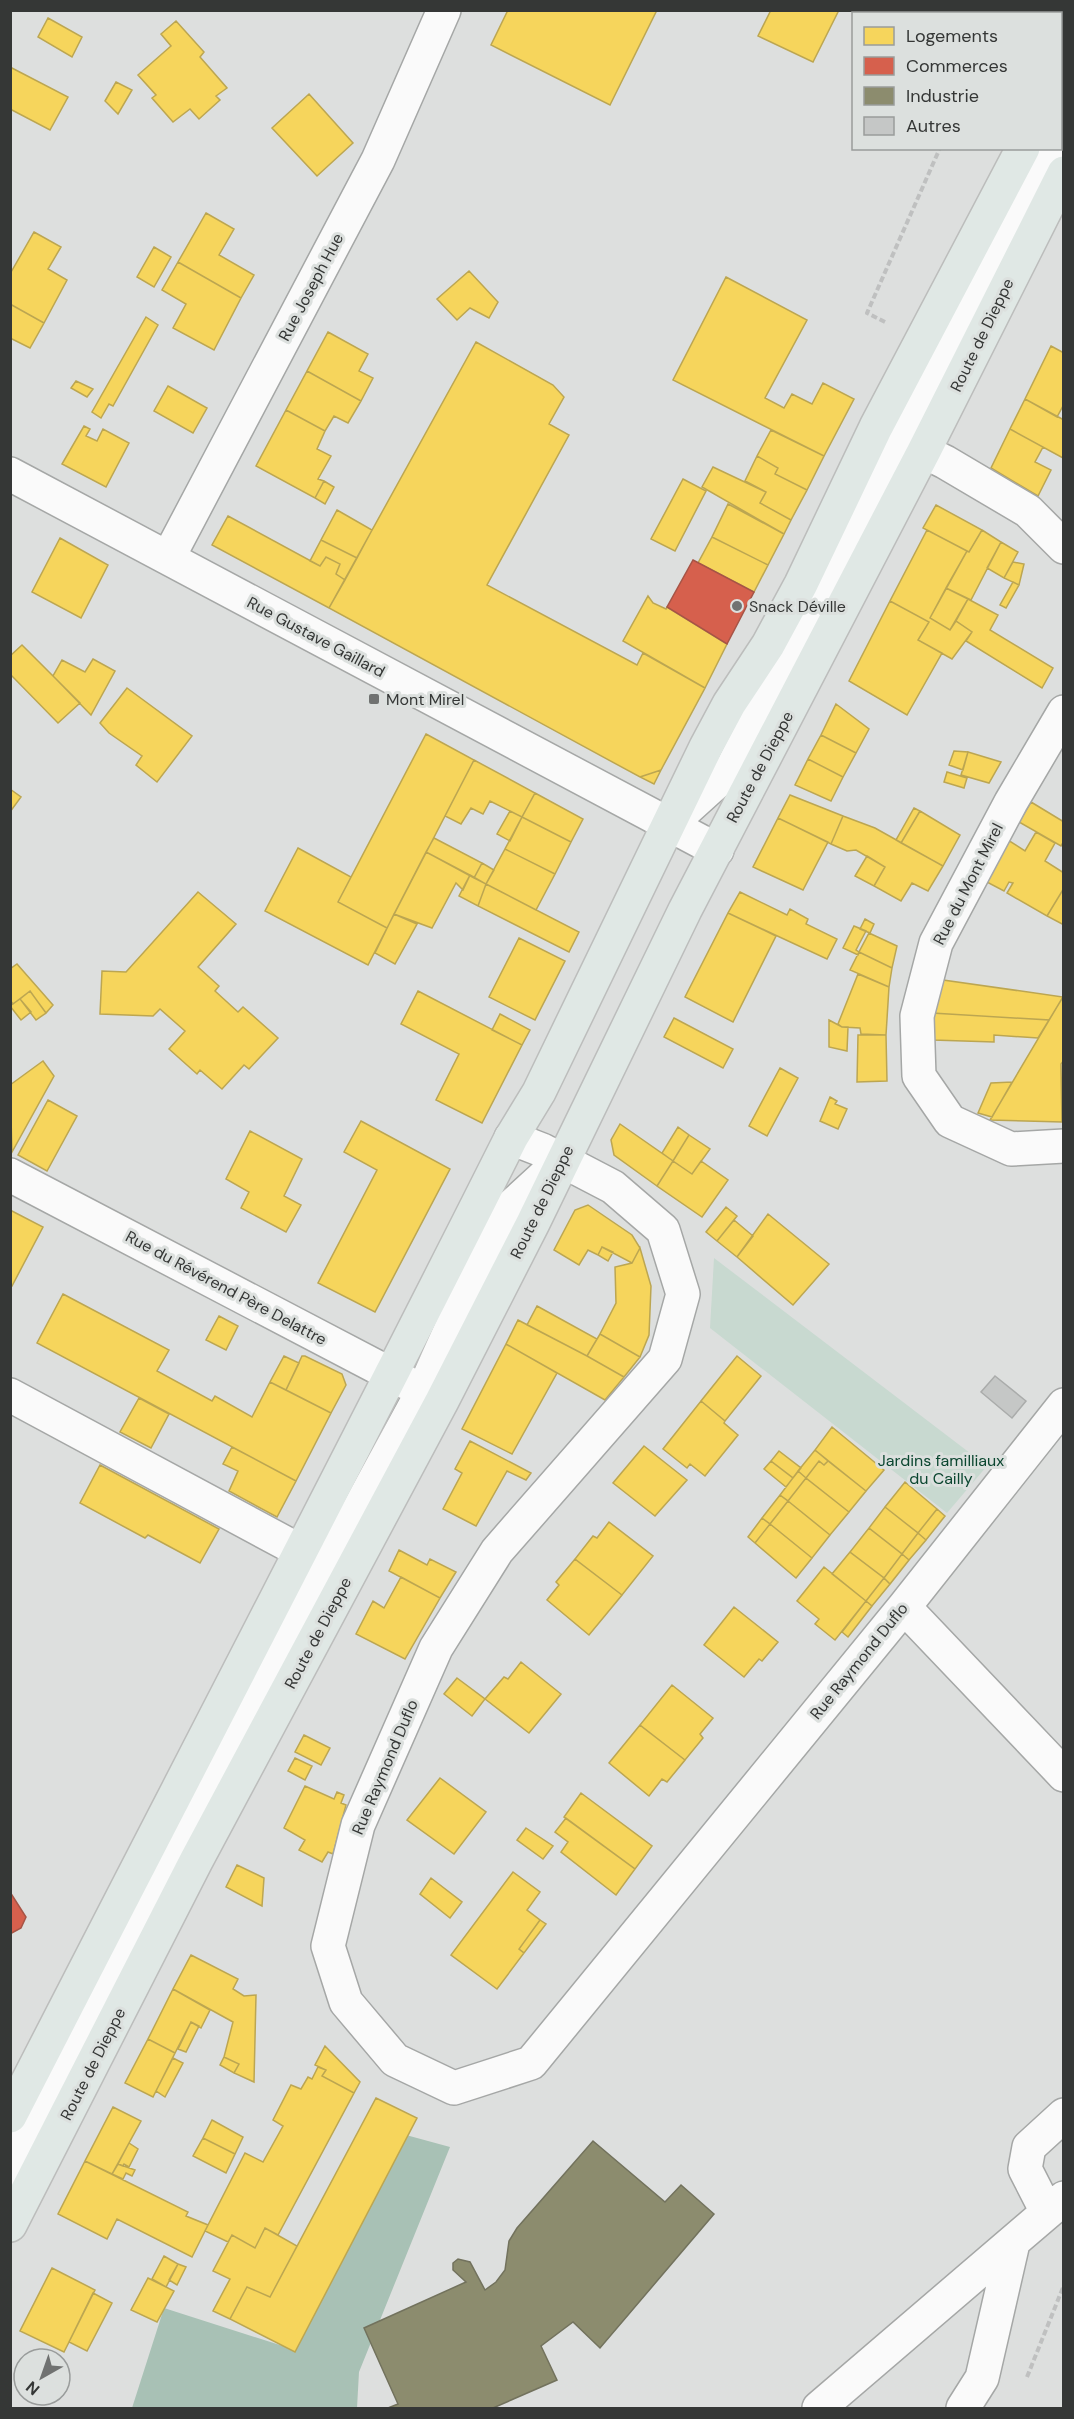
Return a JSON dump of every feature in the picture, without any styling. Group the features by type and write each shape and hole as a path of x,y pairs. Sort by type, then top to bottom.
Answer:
{"main road":[{"name":"Route de Dieppe","path":"10,2224 433,1396 536,1217 685,910 717,850 900,439 923,342 1022,150"},
{"name":"Route de Dieppe","path":"10,2116 166,1810 302,1552 511,1138 539,1092 729,704 768,645 801,584 900,439 1064,173"}],"street":[{"name":"Rue Joseph Hue","path":"168,558 378,160 444,10"},
{"path":"1048,150 900,439 1028,511 1064,547"},
{"name":"Rue Gustave Gaillard","path":"10,474 717,850"},
{"name":"Rue du Mont Mirel","path":"1064,712 1011,802 936,944 917,1016 919,1076 950,1121 1011,1149 1064,1146"},
{"name":"Rue Raymond Duflo","path":"511,1138 542,1150 614,1187 663,1230 683,1294 665,1359 497,1551 436,1648 358,1825 328,1946 346,2002 395,2060 454,2088 531,2063 903,1607 1064,1405"},
{"name":"Rue du Révérend Père Delattre","path":"10,1175 433,1396"},
{"path":"10,1395 302,1552"},
{"path":"10,2170 213,1777 433,1396"},
{"path":"903,1607 1064,1775"},
{"path":"819,2409 1055,2205 1025,2169 1029,2147 1064,2115"},
{"path":"963,2409 982,2378 1013,2243"}],"path":[{"path":"923,342 867,313 939,150"},
{"path":"1023,2387 1064,2286"}],"green space":[{"name":"Jardins familliaux du Cailly","path":"714,1258 987,1466 947,1513 710,1328"},
{"path":"406,2135 450,2147 359,2372 357,2408 132,2408 164,2308 283,2346"}],"building: Logements":[{"path":"508,10 657,10 610,105 491,45"},
{"path":"771,10 839,10 813,62 758,36"},
{"path":"48,18 82,37 72,57 38,37"},
{"path":"176,21 204,52 200,57 227,88 216,96 220,100 199,119 190,109 173,122 152,98 156,95 138,75 171,46 161,34"},
{"path":"10,67 68,97 50,130 10,109"},
{"path":"116,82 132,90 118,114 105,101"},
{"path":"309,94 353,143 317,176 272,128"},
{"path":"206,213 234,229 219,255 254,275 241,298 178,262"},
{"path":"34,232 61,247 48,269 67,280 44,323 10,304 10,274"},
{"path":"154,247 171,257 154,287 137,277"},
{"path":"178,262 241,298 214,350 173,328 186,304 162,290"},
{"path":"469,271 498,302 489,318 470,308 457,320 437,299"},
{"path":"726,277 807,320 765,398 784,408 792,394 812,404 823,383 854,399 824,456 673,380"},
{"path":"10,304 44,323 30,348 10,338"},
{"path":"146,317 158,325 113,406 109,404 101,418 92,412"},
{"path":"328,332 368,354 359,371 373,378 361,401 307,371"},
{"path":"476,342 553,385 564,397 549,424 569,435 487,585 637,665 643,653 705,688 661,770 640,777 329,608"},
{"path":"1051,346 1064,353 1064,404 1057,417 1025,399"},
{"path":"307,371 361,401 348,423 334,416 325,431 286,410"},
{"path":"76,381 93,389 87,397 71,388"},
{"path":"168,386 207,408 193,433 154,411"},
{"path":"1025,399 1064,420 1063,458 1010,429"},
{"path":"286,410 325,431 317,449 331,456 318,479 324,481 315,498 256,466"},
{"path":"84,426 90,429 86,436 97,441 103,429 129,443 106,487 62,464"},
{"path":"1010,429 1043,447 1035,462 1051,470 1038,496 991,468"},
{"path":"771,430 824,456 807,490 775,474 778,468 757,456"},
{"path":"757,456 778,468 775,474 807,490 791,520 760,503 766,492 745,481"},
{"path":"713,467 766,492 760,503 791,520 784,534 702,487"},
{"path":"683,479 706,491 675,551 651,539"},
{"path":"324,481 334,487 325,504 315,498"},
{"path":"728,504 784,534 768,565 712,537"},
{"path":"936,505 982,530 969,552 923,528"},
{"path":"337,510 372,530 357,558 321,540"},
{"path":"228,516 320,566 326,557 340,564 336,574 345,580 329,608 212,545"},
{"path":"927,530 967,551 930,618 950,630 956,621 972,632 952,659 918,640 929,622 890,601"},
{"path":"982,530 1001,542 971,600 946,588"},
{"path":"712,537 768,565 754,592 698,563"},
{"path":"60,538 108,565 81,618 32,592"},
{"path":"321,540 357,558 345,580 336,574 340,564 326,557 320,566 310,561"},
{"path":"1001,542 1018,552 1004,578 987,568"},
{"path":"1013,562 1024,564 1019,585 1004,578"},
{"path":"1013,582 1019,585 1006,608 1000,605"},
{"path":"946,588 968,599 950,630 930,618"},
{"path":"648,596 653,603 666,609 667,607 727,644 705,688 623,641"},
{"path":"968,599 998,615 990,630 1053,668 1042,688 966,641 972,632 956,621"},
{"path":"890,601 929,622 918,640 942,653 907,715 849,681"},
{"path":"22,645 80,703 58,723 10,674 10,656"},
{"path":"93,659 115,671 91,715 53,676 62,660 85,672"},
{"path":"127,688 192,736 157,782 136,765 142,756 109,733 100,723"},
{"path":"836,704 869,729 856,753 821,735"},
{"path":"426,734 474,760 387,928 338,902"},
{"path":"821,735 856,753 843,777 808,759"},
{"path":"954,751 968,752 963,770 949,765"},
{"path":"968,752 1001,762 989,783 961,775"},
{"path":"808,759 843,777 831,801 795,785"},
{"path":"474,760 535,793 522,817 490,801 483,814 471,808 461,824 445,816"},
{"path":"661,770 654,784 640,777"},
{"path":"947,772 967,778 964,788 944,782"},
{"path":"10,789 21,797 10,812"},
{"path":"535,793 583,819 571,842 522,817"},
{"path":"790,795 843,816 831,844 778,818"},
{"path":"1031,802 1064,822 1064,841 1061,846 1019,822"},
{"path":"914,808 920,811 901,843 896,840"},
{"path":"510,811 522,817 510,841 497,834"},
{"path":"920,811 960,835 943,866 901,843"},
{"path":"843,816 875,828 943,866 928,891 912,883 901,901 874,886 885,867 856,850 847,851 831,844"},
{"path":"522,817 571,842 555,874 505,849"},
{"path":"778,818 828,842 803,890 753,867"},
{"path":"1036,832 1055,843 1045,861 1064,873 1064,888 1047,916 1007,893 1013,883 1009,882 1004,891 983,880 1008,840 1025,851"},
{"path":"434,838 482,863 474,878 426,852"},
{"path":"298,848 351,877 338,902 387,928 368,965 265,911"},
{"path":"505,849 555,874 536,910 486,884"},
{"path":"426,852 470,875 463,890 456,883 432,928 394,914"},
{"path":"867,856 885,867 874,886 855,876"},
{"path":"482,863 494,870 486,884 474,878"},
{"path":"470,875 486,884 478,906 459,896"},
{"path":"486,884 579,932 569,952 478,906"},
{"path":"1064,888 1064,925 1047,916"},
{"path":"198,892 236,924 198,967 219,986 215,991 238,1012 243,1007 278,1038 249,1069 244,1065 222,1089 200,1070 197,1074 169,1049 185,1031 160,1009 153,1016 100,1014 102,971 126,972"},
{"path":"740,892 787,915 790,909 808,919 806,924 837,939 827,959 728,913"},
{"path":"728,913 776,936 733,1022 685,997"},
{"path":"394,914 417,924 395,964 375,953"},
{"path":"865,919 874,924 870,933 860,929"},
{"path":"854,926 866,931 856,950 859,952 858,955 843,948"},
{"path":"869,933 897,946 892,968 859,952"},
{"path":"519,938 565,961 535,1020 489,997"},
{"path":"859,952 892,968 889,987 850,970"},
{"path":"17,964 53,1005 46,1013 30,991 13,1004 10,1000 10,969"},
{"path":"858,974 889,987 886,1035 861,1034 860,1028 842,1027 838,1024"},
{"path":"936,979 1063,997 1049,1020 932,1013"},
{"path":"30,991 46,1013 36,1020 20,999"},
{"path":"418,991 522,1045 482,1123 436,1100 459,1054 401,1024"},
{"path":"1064,995 1064,1060 1061,1064 1062,1122 990,1120"},
{"path":"20,999 31,1012 21,1020 10,1006"},
{"path":"932,1013 1049,1020 1038,1038 994,1035 994,1042 933,1040"},
{"path":"500,1014 530,1030 522,1045 492,1030"},
{"path":"674,1018 733,1049 723,1068 664,1037"},
{"path":"829,1020 842,1027 848,1027 847,1051 829,1047"},
{"path":"858,1035 886,1035 887,1081 857,1082"},
{"path":"43,1061 54,1076 12,1152 10,1085"},
{"path":"780,1068 798,1078 767,1136 749,1126"},
{"path":"1012,1082 992,1117 978,1113 991,1083"},
{"path":"830,1097 837,1101 835,1104 847,1109 838,1129 820,1121"},
{"path":"48,1100 77,1116 47,1171 18,1155"},
{"path":"361,1121 450,1169 375,1312 318,1283 377,1170 344,1152"},
{"path":"620,1124 673,1161 657,1186 614,1155 611,1140"},
{"path":"678,1127 689,1135 673,1161 662,1153"},
{"path":"250,1131 302,1159 284,1196 301,1205 286,1232 241,1208 249,1192 226,1179"},
{"path":"689,1135 710,1149 692,1174 673,1161"},
{"path":"673,1161 692,1174 701,1161 728,1180 702,1217 657,1186"},
{"path":"588,1205 632,1235 640,1248 632,1263 602,1247 598,1255 588,1250 579,1265 554,1250 575,1210"},
{"path":"726,1207 737,1216 717,1241 706,1232"},
{"path":"10,1210 43,1227 12,1286 10,1285"},
{"path":"768,1214 829,1264 793,1305 737,1257"},
{"path":"734,1220 753,1236 737,1257 717,1241"},
{"path":"602,1247 613,1252 608,1261 598,1255"},
{"path":"640,1248 651,1286 649,1335 640,1357 600,1334 616,1303 615,1267 632,1263"},
{"path":"63,1294 169,1350 157,1371 212,1401 215,1396 252,1417 270,1382 331,1413 296,1481 37,1343"},
{"path":"537,1306 597,1339 587,1356 527,1325"},
{"path":"219,1316 238,1326 226,1350 206,1340"},
{"path":"518,1320 624,1377 605,1400 506,1344"},
{"path":"600,1334 640,1357 624,1377 587,1356"},
{"path":"506,1344 557,1373 512,1454 462,1429"},
{"path":"284,1356 299,1363 286,1390 270,1382"},
{"path":"302,1356 342,1374 346,1385 331,1413 286,1390"},
{"path":"737,1356 761,1376 725,1421 701,1401"},
{"path":"139,1398 169,1414 151,1448 120,1432"},
{"path":"701,1401 738,1435 705,1476 690,1464 687,1468 663,1449"},
{"path":"832,1427 884,1470 866,1491 815,1450"},
{"path":"470,1441 531,1473 526,1480 507,1471 476,1526 443,1509 462,1473 455,1469"},
{"path":"644,1446 687,1480 655,1516 613,1483"},
{"path":"232,1447 296,1481 277,1517 229,1491 238,1471 223,1464"},
{"path":"815,1450 828,1461 824,1465 819,1461 806,1478 798,1471"},
{"path":"779,1451 801,1468 793,1478 771,1461"},
{"path":"771,1461 793,1478 786,1487 764,1469"},
{"path":"819,1461 824,1465 828,1461 866,1491 849,1512 806,1478"},
{"path":"100,1465 219,1529 200,1563 148,1535 145,1538 80,1503"},
{"path":"798,1471 806,1478 788,1501 780,1495"},
{"path":"806,1478 849,1512 830,1535 788,1501"},
{"path":"905,1482 937,1509 918,1533 885,1507"},
{"path":"780,1495 788,1501 770,1524 762,1518"},
{"path":"788,1501 830,1535 812,1558 770,1524"},
{"path":"885,1507 918,1533 902,1554 869,1528"},
{"path":"937,1509 945,1516 926,1540 918,1533"},
{"path":"762,1518 770,1524 755,1543 748,1537"},
{"path":"609,1522 653,1556 622,1595 575,1559 593,1536 597,1538"},
{"path":"770,1524 812,1558 796,1578 755,1543"},
{"path":"869,1528 902,1554 884,1578 850,1552"},
{"path":"918,1533 926,1540 909,1560 902,1554"},
{"path":"399,1550 427,1565 430,1559 456,1572 440,1598 389,1571"},
{"path":"850,1552 884,1578 866,1601 832,1574"},
{"path":"902,1554 909,1560 890,1584 884,1578"},
{"path":"575,1559 622,1595 589,1635 547,1600 559,1585 556,1582"},
{"path":"824,1567 866,1601 835,1640 815,1624 819,1619 797,1601"},
{"path":"401,1577 440,1598 405,1659 356,1634 373,1601 384,1608"},
{"path":"884,1578 890,1584 872,1606 866,1601"},
{"path":"866,1601 872,1606 848,1637 842,1632"},
{"path":"734,1607 778,1642 744,1677 704,1645"},
{"path":"521,1662 561,1694 529,1733 485,1699 504,1677 508,1679"},
{"path":"457,1678 485,1699 472,1716 444,1694"},
{"path":"672,1685 713,1718 700,1734 703,1738 685,1760 640,1725"},
{"path":"640,1725 685,1760 667,1782 662,1779 649,1796 609,1763"},
{"path":"304,1735 330,1748 321,1765 295,1752"},
{"path":"295,1758 312,1766 305,1780 288,1771"},
{"path":"440,1778 486,1812 454,1854 407,1820"},
{"path":"305,1786 334,1799 337,1792 344,1795 341,1803 346,1805 333,1854 328,1852 322,1862 299,1850 305,1840 284,1828"},
{"path":"581,1793 652,1846 635,1869 564,1817"},
{"path":"566,1818 635,1869 616,1895 561,1852 568,1842 555,1832"},
{"path":"526,1828 553,1846 543,1859 517,1840"},
{"path":"237,1865 264,1878 262,1906 226,1887"},
{"path":"513,1872 540,1892 527,1910 540,1920 519,1949 524,1953 497,1989 451,1955"},
{"path":"431,1878 462,1902 450,1918 420,1894"},
{"path":"540,1920 546,1924 524,1953 519,1949"},
{"path":"191,1955 238,1979 233,1989 244,1996 256,1995 254,2082 234,2073 239,2064 224,2057 233,2022 173,1989"},
{"path":"173,1989 210,2010 201,2028 191,2022 175,2053 148,2039"},
{"path":"191,2022 199,2026 186,2052 178,2049"},
{"path":"148,2039 175,2053 153,2097 125,2083"},
{"path":"325,2046 360,2082 354,2093 322,2076 326,2070 315,2065"},
{"path":"224,2057 239,2064 234,2073 220,2065"},
{"path":"173,2058 183,2063 165,2097 156,2091"},
{"path":"318,2067 326,2070 322,2076 354,2093 278,2235 265,2228 255,2248 232,2235 228,2242 205,2231 245,2153 263,2162 283,2126 273,2120 291,2085 301,2089 308,2077 312,2079"},
{"path":"376,2098 417,2118 295,2352 230,2319 247,2287 270,2297"},
{"path":"113,2107 141,2121 112,2174 85,2161"},
{"path":"212,2120 243,2137 235,2154 203,2138"},
{"path":"203,2138 235,2154 226,2173 193,2156"},
{"path":"129,2143 138,2149 129,2167 118,2164"},
{"path":"85,2161 188,2212 186,2216 208,2225 192,2257 117,2219 107,2239 58,2214"},
{"path":"118,2164 135,2170 132,2176 126,2173 123,2179 112,2174"},
{"path":"265,2228 297,2246 270,2297 247,2287 230,2319 213,2311 230,2279 213,2271 232,2235 255,2248"},
{"path":"164,2256 178,2264 166,2287 152,2279"},
{"path":"178,2264 186,2267 177,2285 169,2280"},
{"path":"52,2268 95,2290 66,2347 54,2347 20,2331"},
{"path":"148,2278 174,2291 157,2322 131,2310"},
{"path":"93,2293 112,2303 87,2351 69,2342"}],"building: Commerces":[{"path":"693,560 754,592 727,644 667,607"},
{"path":"10,1892 26,1917 21,1928 10,1934"}],"building: Industrie":[{"path":"593,2141 665,2202 681,2185 714,2214 600,2348 573,2322 541,2346 557,2380 493,2408 388,2408 398,2404 364,2328 466,2282 453,2270 453,2263 458,2259 470,2262 485,2290 496,2282 505,2270 509,2241 517,2228"}],"building: Autres":[{"path":"995,1376 1026,1401 1012,1418 981,1392"}],"place":[{"name":"Snack Déville","path":"737,606"},
{"name":"Mont Mirel","path":"374,699"}]}
